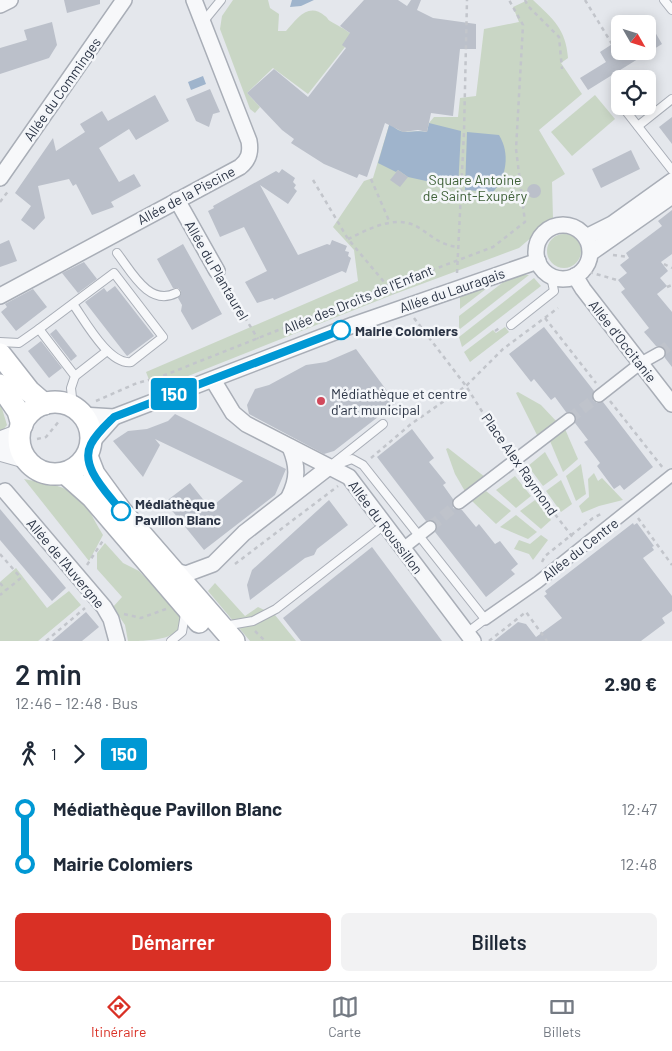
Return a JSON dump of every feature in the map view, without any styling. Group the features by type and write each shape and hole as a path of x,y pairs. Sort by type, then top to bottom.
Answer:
{"main road":[{"path":"0,354 29,391 44,404"},
{"path":"0,385 18,411 20,446 24,458 32,466 42,472 53,474 66,473 78,466 89,450"},
{"path":"19,435 30,412 44,404 54,402 76,411 91,433 89,450 94,474 121,511 175,571 224,636"},
{"path":"66,473 92,497 183,604 224,636"}],"street":[{"path":"0,5 10,0"},
{"name":"Allée du Comminges","path":"0,178 124,0"},
{"name":"Allée de la Piscine","path":"0,296 240,166 247,160 250,152 249,142 194,0"},
{"path":"586,236 612,224 672,181"},
{"path":"592,252 586,236 572,226 554,226 546,230 539,239 536,250 538,261 543,270 550,276 560,278 579,273 592,252 672,196"},
{"name":"Allée du Plantaurel","path":"177,200 217,271"},
{"name":"Allée du Lauragais","path":"76,411 114,417 405,306 538,261"},
{"name":"Allée d'Occitanie","path":"579,273 582,289 672,404"},
{"path":"599,396 641,364 659,353"},
{"name":"Allée du Roussillon","path":"213,380 234,414 246,424 349,477 471,639"},
{"name":"Allée du Lauragais","path":"89,450 114,417"},
{"path":"459,504 570,419"},
{"path":"288,498 296,484 297,468 290,447"},
{"path":"0,452 24,458"},
{"path":"175,571 186,574 213,564 244,533 329,467"},
{"name":"Allée du Centre","path":"485,620 581,549 624,515 628,508 672,475"},
{"name":"Allée de l'Auvergne","path":"5,491 104,607 111,619 118,641"},
{"path":"402,549 430,527"}],"lane":[{"path":"203,22 221,0"},
{"path":"664,0 672,10"},
{"path":"638,126 672,99"},
{"path":"629,115 672,170"},
{"path":"117,253 147,291 168,297 176,293"},
{"path":"0,342 19,343 39,329 72,304 114,274 163,337 131,362 118,361 107,351 72,304"},
{"path":"511,325 554,291 550,276"},
{"path":"39,329 75,376"},
{"path":"76,411 71,388 75,376 107,351"},
{"path":"329,467 383,424"},
{"path":"329,467 352,459 363,465 485,620 471,639"},
{"path":"224,636 276,609 384,524"},
{"path":"172,641 182,632 186,616 183,604"}],"path":[{"path":"466,0 464,132 459,259 494,247 525,222 516,149 523,25 509,0"},
{"path":"525,0 528,6 559,37 562,69"},
{"path":"585,0 611,42"},
{"path":"371,179 390,223"},
{"name":"Place Alex Raymond","path":"313,180 348,239 405,306 466,386 514,462 581,549"},
{"path":"348,239 376,226 390,223 412,224 438,242 459,247"},
{"name":"Allée des Droits de l'Enfant","path":"76,411 137,383 160,377 459,259"},
{"path":"664,264 672,268"},
{"name":"Allée du Plantaurel","path":"217,271 258,339"},
{"path":"579,273 617,280"},
{"path":"666,287 672,286"},
{"path":"363,465 411,424 466,386 504,350 558,308"},
{"path":"19,435 46,437 76,411"},
{"path":"632,522 638,517 672,566"},
{"path":"91,563 103,540 118,527"},
{"path":"0,554 21,578 0,595"},
{"path":"0,582 6,590"},
{"path":"46,641 90,604"},
{"path":"489,641 526,612 547,641"}],"green space":[{"path":"233,0 268,0 270,8 279,14 278,31 286,31 298,17 313,10 326,16 329,21 351,34 344,44 345,47 308,94 273,68 247,93 260,107 255,113 250,109 220,29 222,16"},
{"name":"Square Antoine de Saint-Exupéry","path":"528,0 533,0 557,25 567,48 568,58 561,63 582,94 539,130 565,174 552,182 553,219 519,248 392,295 153,390 146,372 358,281 354,250 333,227 364,181 373,178 390,122 394,127 402,131 427,132 429,123 434,117 458,117 460,98 476,96 484,29 519,22 513,7"},
{"path":"595,95 615,119 572,156 551,132"},
{"path":"564,234 576,239 581,251 576,263 564,268 552,263 547,251 552,239"},
{"path":"529,275 459,328 459,316 506,280"},
{"path":"534,278 541,286 462,347 459,337"},
{"path":"491,285 460,309 460,297"},
{"path":"505,327 509,332 470,362 464,352 493,330 496,333"},
{"path":"518,392 541,405 557,422 538,437 516,393"},
{"path":"0,402 7,425 0,434"},
{"path":"565,429 578,459 563,472 550,441"},
{"path":"448,448 485,477 466,493 455,474 446,449"},
{"path":"545,452 558,475 543,486 528,466"},
{"path":"581,464 586,494 576,501 566,476"},
{"path":"594,473 598,481 602,478 623,500 599,506 582,513 579,506 589,497 588,479"},
{"path":"515,476 531,496 516,508 496,490"},
{"path":"24,479 59,486 74,494 87,508 103,535 89,561"},
{"path":"561,480 572,504 561,512 546,491"},
{"path":"486,491 511,511 496,524 472,501"},
{"path":"535,500 551,520 541,529 520,511"},
{"path":"516,515 537,532 528,539 500,527"},
{"path":"541,535 548,540 533,560 529,554 514,549 519,540 530,544"},
{"path":"105,543 123,563 139,571 178,612 180,622 178,629 173,634 146,641 128,641 125,625 113,607 122,597 97,569 97,553"},
{"path":"16,568 47,608 69,591 81,605 38,641 0,641 0,582"},
{"path":"215,583 245,616 258,607 275,615 296,641 250,641 208,591"}],"water":[{"path":"292,0 314,0 301,6 290,7"},
{"path":"203,76 206,84 191,90 188,82"},
{"path":"390,122 398,130 407,132 427,132 429,123 461,131 458,188 408,177 398,170 396,172 378,163"},
{"path":"467,132 499,135 506,157 504,172 493,192 465,190"}],"building":[{"path":"64,0 100,0 100,4 67,13"},
{"path":"364,0 398,0 407,6 411,0 421,0 417,10 433,18 476,24 476,49 460,49 453,116 431,113 427,132 418,130 403,132 385,123 367,177 359,174 357,178 324,164 291,143 294,139 282,130 247,93 274,69 308,97 346,48 342,45 350,33 340,26"},
{"path":"52,22 57,45 49,58 0,74 0,48 27,40 24,30"},
{"path":"656,34 662,44 656,48"},
{"path":"611,45 611,60 636,60 620,70 611,70 611,76 588,90 580,78 606,62 600,52"},
{"path":"210,89 220,112 213,114 209,127 196,121 186,99"},
{"path":"155,95 169,121 136,140 129,129 99,148 119,182 134,174 141,186 111,202 114,207 92,215 76,184 73,186 69,179 38,186 45,218 34,230 21,220 31,206 15,193 53,138 56,151 85,132 80,124 102,111 108,121"},
{"path":"672,117 672,144 659,127"},
{"path":"631,150 640,169 601,188 592,169"},
{"path":"282,169 295,178 293,182 296,185 294,188 297,191 288,204 260,185 298,255 327,244 330,245 332,240 347,246 345,251 349,252 348,256 351,258 346,273 342,271 274,300 273,298 257,303 245,282 267,271 244,227 220,237 208,211 214,208 213,206 276,171 279,173"},
{"path":"398,170 408,177 400,187 390,180"},
{"path":"531,184 537,184 541,191 537,198 531,198 527,194 527,188"},
{"path":"672,210 672,254 661,262 668,271 660,278 667,286 657,294 672,312 672,367 665,358 665,349 656,346 644,332 649,328 621,292 625,289 618,280 627,273 620,265 629,258 626,253 662,226 658,221"},
{"path":"9,240 17,261 0,267 0,244"},
{"path":"183,244 222,314 192,330 181,311 182,305 178,298 181,291 178,288 173,288 157,259"},
{"path":"84,262 97,279 78,293 62,273"},
{"path":"115,286 154,336 127,356 85,302 104,288 107,292"},
{"path":"33,289 47,307 16,331 1,312 7,307 5,304"},
{"path":"544,327 594,391 593,400 597,403 603,402 653,467 624,490 620,485 614,489 597,466 600,463 584,442 588,440 575,423 575,414 566,412 555,397 551,400 534,379 531,382 509,354"},
{"path":"56,329 77,356 71,361 50,334"},
{"path":"41,341 62,368 49,378 28,351"},
{"name":"Médiathèque et centre d'art municipal","path":"356,349 396,403 334,451 324,454 249,414 247,405 255,389 269,385 306,365 326,362"},
{"path":"175,414 286,469 275,495 204,550 165,502 190,483 210,508 243,481 155,439 160,445 143,477 113,441 128,431 147,429 168,421"},
{"path":"412,429 434,458 429,462 446,483 443,485 453,499 453,508 462,510 476,527 479,524 495,544 500,541 518,564 511,570 515,574 486,597 435,532 436,523 432,520 426,521 377,457"},
{"path":"329,500 348,525 317,549 314,555 305,558 250,600 247,585 252,570"},
{"path":"0,509 66,588 52,601 0,540"},
{"path":"633,523 634,525 637,523 654,546 652,547 654,550 643,558 672,596 672,611 662,618 665,623 641,641 494,641 518,622 526,624 536,637 562,618 544,596 547,594 545,591"},
{"path":"372,547 442,641 301,641 283,618"},
{"path":"86,612 99,627 82,641 52,641"}],"tunnel":[{"path":"659,353 672,343"},
{"path":"569,419 599,396"},
{"path":"430,527 459,503"}],"bus line":[{"name":"150","path":"121,511 90,468 87,456 91,443 114,417 341,330"}],"place":[{"name":"Mairie Colomiers","path":"341,330"},
{"name":"Médiathèque et centre d'art municipal","path":"321,401"},
{"name":"Médiathèque Pavillon Blanc","path":"121,511"}]}
